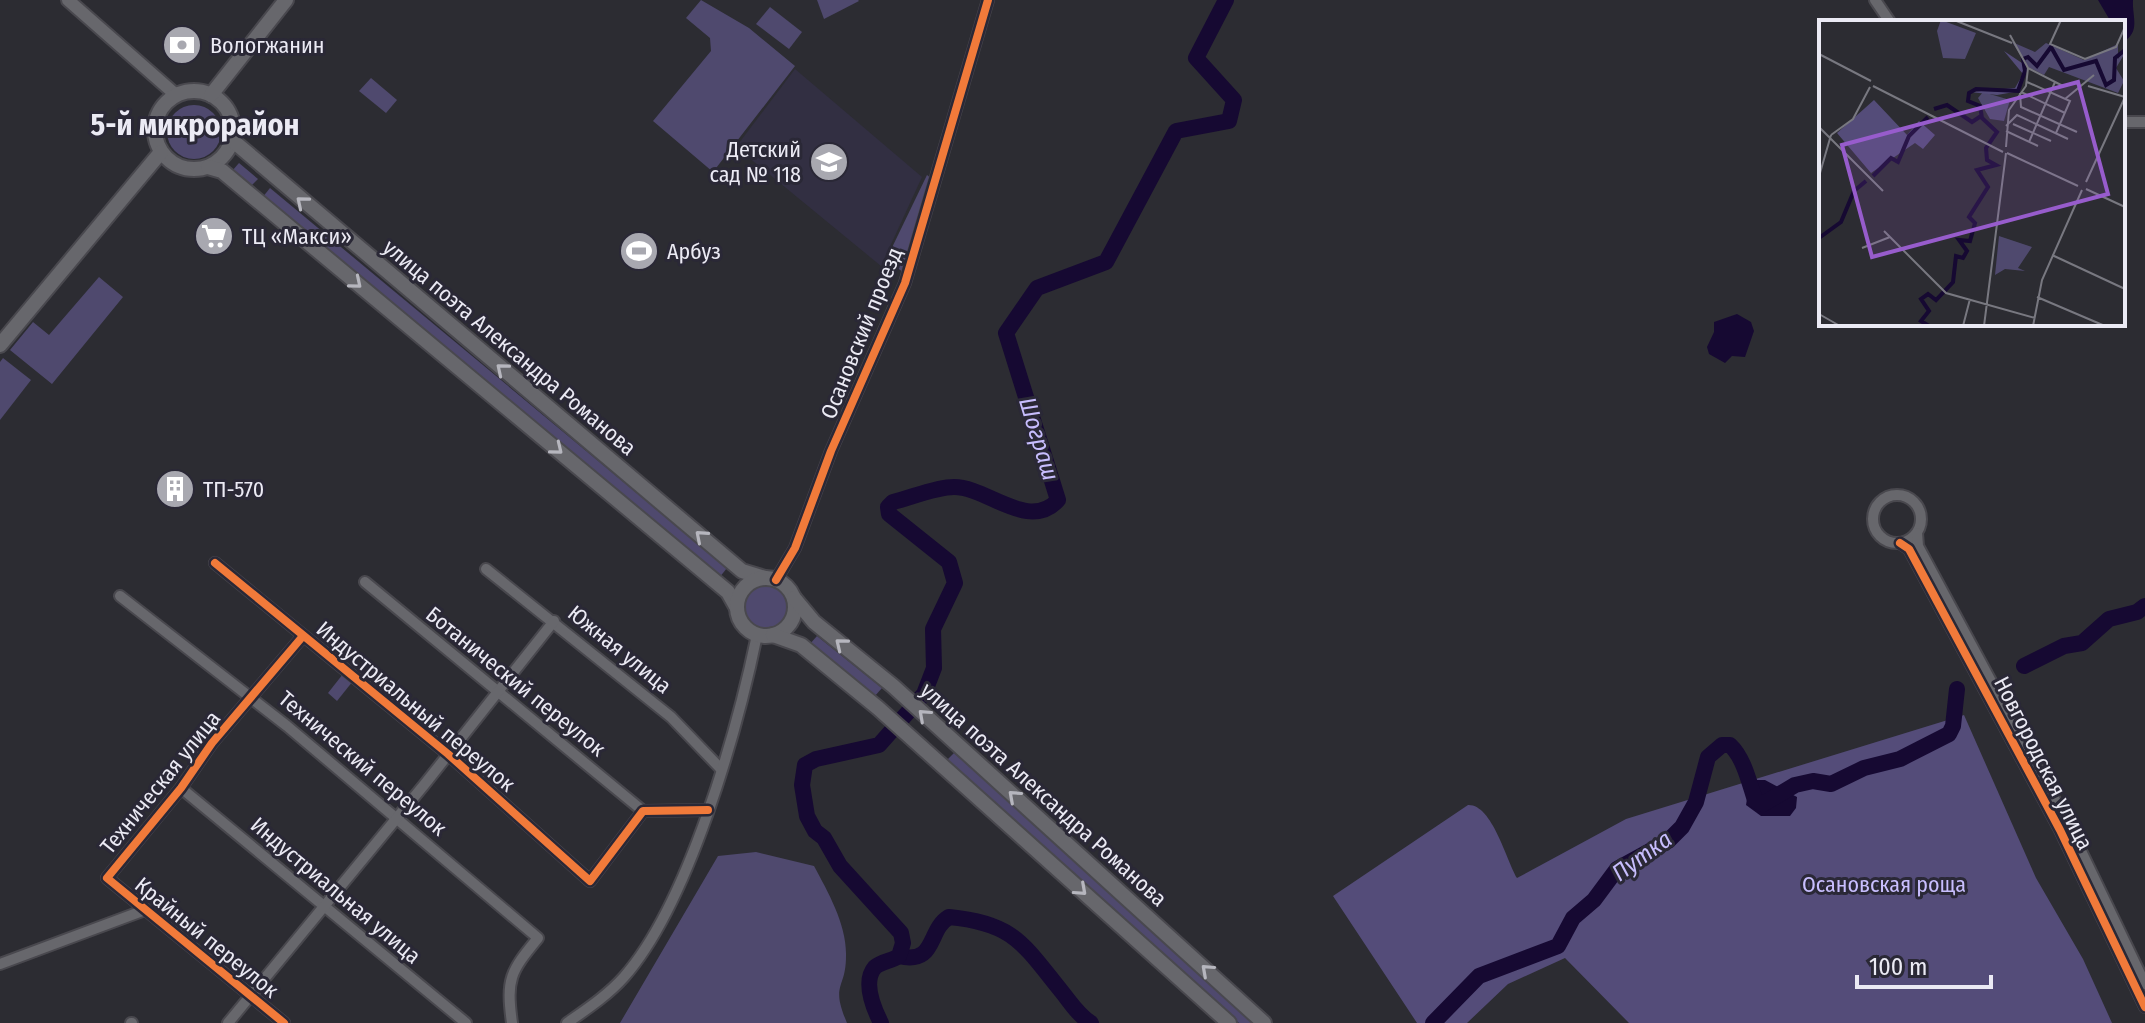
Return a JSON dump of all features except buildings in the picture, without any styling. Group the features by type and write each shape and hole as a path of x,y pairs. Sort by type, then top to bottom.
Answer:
{"main road":[{"path":"211,95 286,0"},
{"path":"208,167 220,159 232,140 229,114 211,95 196,91 176,95 163,105 156,119 155,135 161,152 180,167 208,167 222,171 728,592 743,626 757,635 773,635 801,645 878,708 1229,1023"},
{"name":"улица поэта Александра Романова","path":"232,140 742,571 770,579"},
{"path":"0,345 161,152"},
{"path":"737,608 743,589 770,579 789,589 794,598 793,619 773,635"},
{"name":"улица поэта Александра Романова","path":"794,598 814,622 893,686 1264,1023"}],"street":[{"path":"68,0 176,95"},
{"name":"Осановский проезд","path":"770,579 795,548 831,451 905,283 988,0"},
{"path":"1875,0 1889,20"},
{"path":"1902,495 1915,503 1921,517 1917,533 1900,543 1885,540 1874,526 1876,508 1887,497 1902,495"},
{"name":"Новгородская улица","path":"1917,533 1918,546 2069,826 2145,984"},
{"name":"Новгородская улица","path":"1900,543 1909,549 2053,816 2145,1007"},
{"name":"Индустриальный переулок","path":"215,563 448,754 590,881 643,811"},
{"name":"Южная улица","path":"486,569 671,717 721,769"},
{"name":"Ботанический переулок","path":"365,582 643,811"},
{"name":"Технический переулок","path":"120,596 253,698 538,938 512,970 509,982 512,1023"},
{"path":"228,1023 554,621"},
{"path":"567,1023 624,977 651,939 708,810 746,687 757,635"},
{"name":"Техническая улица","path":"107,878 181,788 212,743 303,636"},
{"name":"Индустриальная улица","path":"181,788 466,1023"},
{"path":"643,811 708,810"},
{"name":"Крайный переулок","path":"107,878 284,1023"},
{"path":"0,964 145,910"}],"shaded area":[{"path":"701,0 749,28 795,66 713,172 653,121 711,51 710,38 686,18"},
{"path":"817,0 858,0 859,1 824,19"},
{"path":"2098,0 2133,0 2134,29 2129,38 2125,41 2125,20 2110,20"},
{"path":"770,7 802,32 789,49 756,24"},
{"name":"Детский сад № 118","path":"795,69 922,177 881,266 736,147"},
{"path":"371,78 397,100 386,113 359,91"},
{"path":"194,105 213,113 221,132 213,151 194,159 175,151 167,132 175,113"},
{"path":"239,163 258,179 250,187 232,171"},
{"path":"927,175 932,179 903,272 886,260"},
{"path":"270,188 727,568 719,578 262,198"},
{"path":"99,277 123,297 52,384 10,350 33,322 49,335"},
{"path":"1737,314 1751,322 1754,331 1745,357 1732,356 1725,363 1709,354 1707,347 1714,332 1714,322"},
{"path":"3,358 31,380 0,420 0,362"},
{"path":"766,586 781,592 787,607 781,622 766,628 751,622 745,607 751,592"},
{"path":"817,636 882,688 874,697 809,645"},
{"path":"343,674 353,681 337,701 328,693"},
{"path":"954,753 1256,1023 1239,1023 946,761"},
{"path":"1756,780 1765,780 1797,797 1796,808 1790,816 1761,816 1746,805 1749,787"},
{"path":"756,852 814,866 836,909 843,933 845,967 839,993 847,1023 620,1023 718,856"}],"green space":[{"name":"Осановская роща","path":"1964,715 2036,878 2083,959 2112,1023 1629,1023 1565,958 1508,984 1467,1023 1417,1023 1333,896 1468,805 1477,807 1491,823 1517,878 1626,819"}],"waterway":[{"name":"Шограш","path":"881,1023 870,995 869,980 875,967 899,956 903,943 901,933 840,866 824,838 815,831 807,816 802,785 805,765 816,759 879,745 924,694 934,668 933,629 955,583 949,562 889,514 888,507 893,502 947,487 967,489 1021,510 1047,509 1058,500 1006,333 1037,288 1106,262 1176,131 1229,121 1234,100 1196,58 1226,0"},
{"name":"Путка","path":"2024,666 2064,646 2082,643 2109,619 2137,612 2145,606"},
{"name":"Путка","path":"1433,1023 1479,976 1558,946 1573,918 1594,900 1617,869 1668,841 1682,827 1696,802 1708,757 1722,745 1730,745 1735,750 1746,771 1755,800 1763,804 1795,785 1813,781 1831,784 1864,768 1900,759 1949,734 1953,726 1957,689"},
{"name":"Путка","path":"899,956 920,956 949,917 989,924 1026,949 1075,1009 1091,1023"}],"cycle path":[{"path":"776,580 795,548 831,451 905,283 988,0"},
{"path":"1900,543 1909,549 2060,830 2145,1007"},
{"path":"215,563 448,754 590,881 643,811 708,810"},
{"path":"284,1023 107,878 181,788 212,743 303,636"}],"place":[{"name":"Вологжанин","path":"182,45"},
{"name":"Детский сад № 118","path":"829,162"},
{"name":"ТЦ «Макси»","path":"214,236"},
{"name":"Арбуз","path":"639,251"},
{"name":"ТП-570","path":"175,489"}],"district":[{"name":"5-й микрорайон","path":"195,125"}]}
